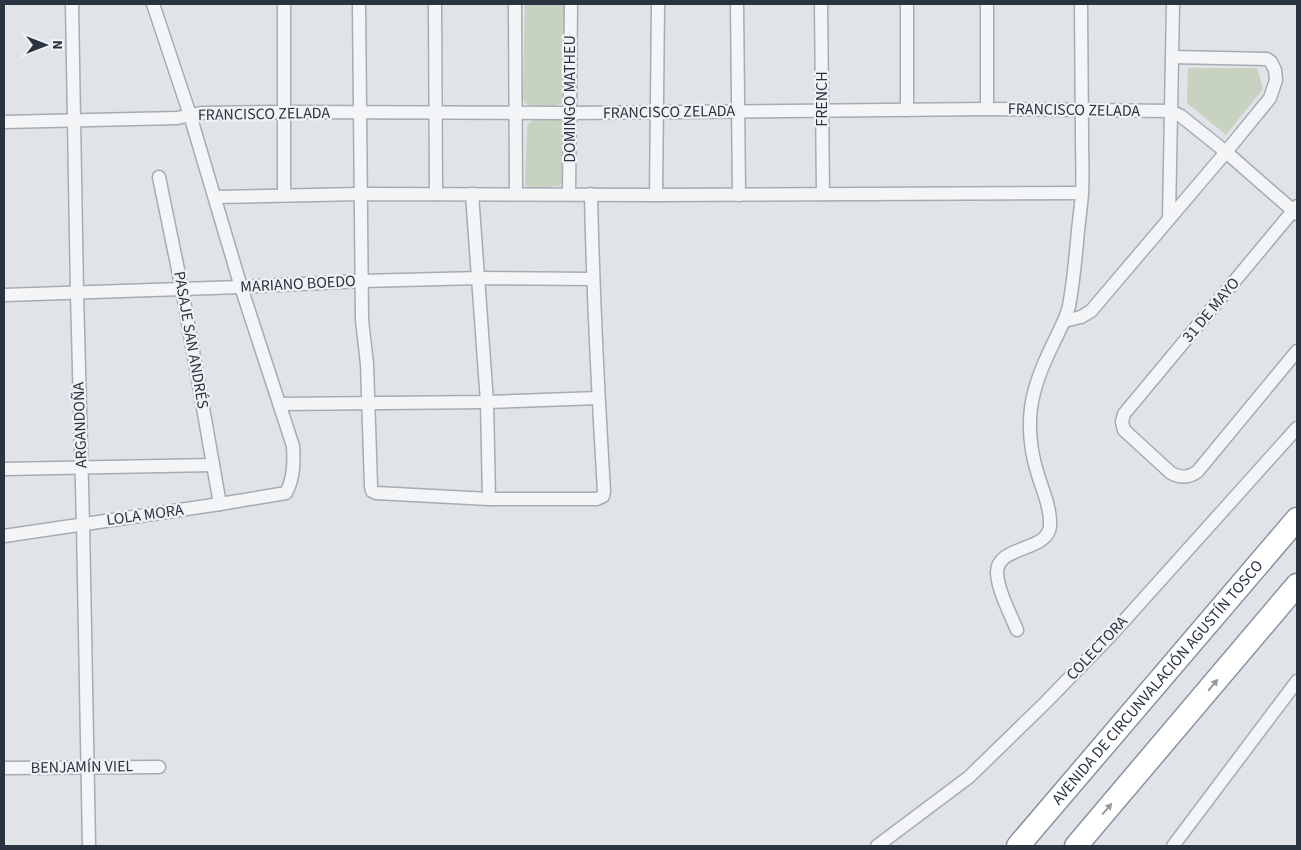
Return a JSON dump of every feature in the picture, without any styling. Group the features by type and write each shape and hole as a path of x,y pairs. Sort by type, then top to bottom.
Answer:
{"highway":[{"name":"AVENIDA DE CIRCUNVALACIÓN AGUSTÍN TOSCO","path":"1018,846 1297,519"},
{"path":"1076,846 1297,585"},
{"path":"1001,846 1095,739 1147,695"}],"street":[{"name":"ARGANDOÑA","path":"72,4 89,846"},
{"path":"154,4 216,197 241,287 279,404 487,402 598,398"},
{"path":"284,4 284,195"},
{"path":"359,4 362,320 367,364 372,491 376,493 489,499 597,499 603,496 591,194"},
{"path":"435,4 436,194"},
{"path":"515,4 516,194"},
{"name":"DOMINGO MATHEU","path":"570,4 570,194"},
{"path":"656,195 658,4"},
{"path":"738,4 739,195"},
{"name":"FRENCH","path":"821,4 823,194"},
{"path":"907,4 907,110"},
{"path":"987,4 987,109"},
{"path":"1017,630 1000,586 997,572 999,563 1008,555 1037,542 1050,530 1047,504 1032,453 1029,431 1031,407 1038,378 1064,321 1072,285 1082,193 1081,4"},
{"path":"1170,218 1173,4"},
{"path":"1064,321 1091,311 1270,98 1276,80 1275,70 1271,62 1263,58 1173,57"},
{"name":"FRANCISCO ZELADA","path":"4,122 177,118 201,113 284,112 657,113 987,109 1170,111"},
{"path":"1170,111 1181,116 1296,210"},
{"name":"PASAJE SAN ANDRÉS","path":"159,177 182,289 220,504"},
{"path":"216,197 361,194 739,195 1082,193"},
{"path":"472,194 487,402 489,499"},
{"name":"31 DE MAYO","path":"1296,210 1124,414 1122,422 1124,430 1170,472 1177,476 1191,476 1197,472 1297,351"},
{"name":"MARIANO BOEDO","path":"4,295 362,281 593,278"},
{"name":"LOLA MORA","path":"4,536 286,493 290,485 294,461 293,446 279,404"},
{"name":"COLECTORA","path":"877,846 969,777 1045,704 1113,633 1297,428"},
{"path":"4,470 213,464"},
{"path":"1173,846 1297,682"},
{"name":"BENJAMÍN VIEL","path":"4,768 159,766"}],"green space":[{"path":"525,4 566,4 566,99 564,103 532,106 523,99"},
{"path":"1188,68 1257,68 1263,89 1226,135 1187,103"},
{"path":"534,120 559,120 566,126 564,182 559,186 531,188 526,186 527,127"}]}
